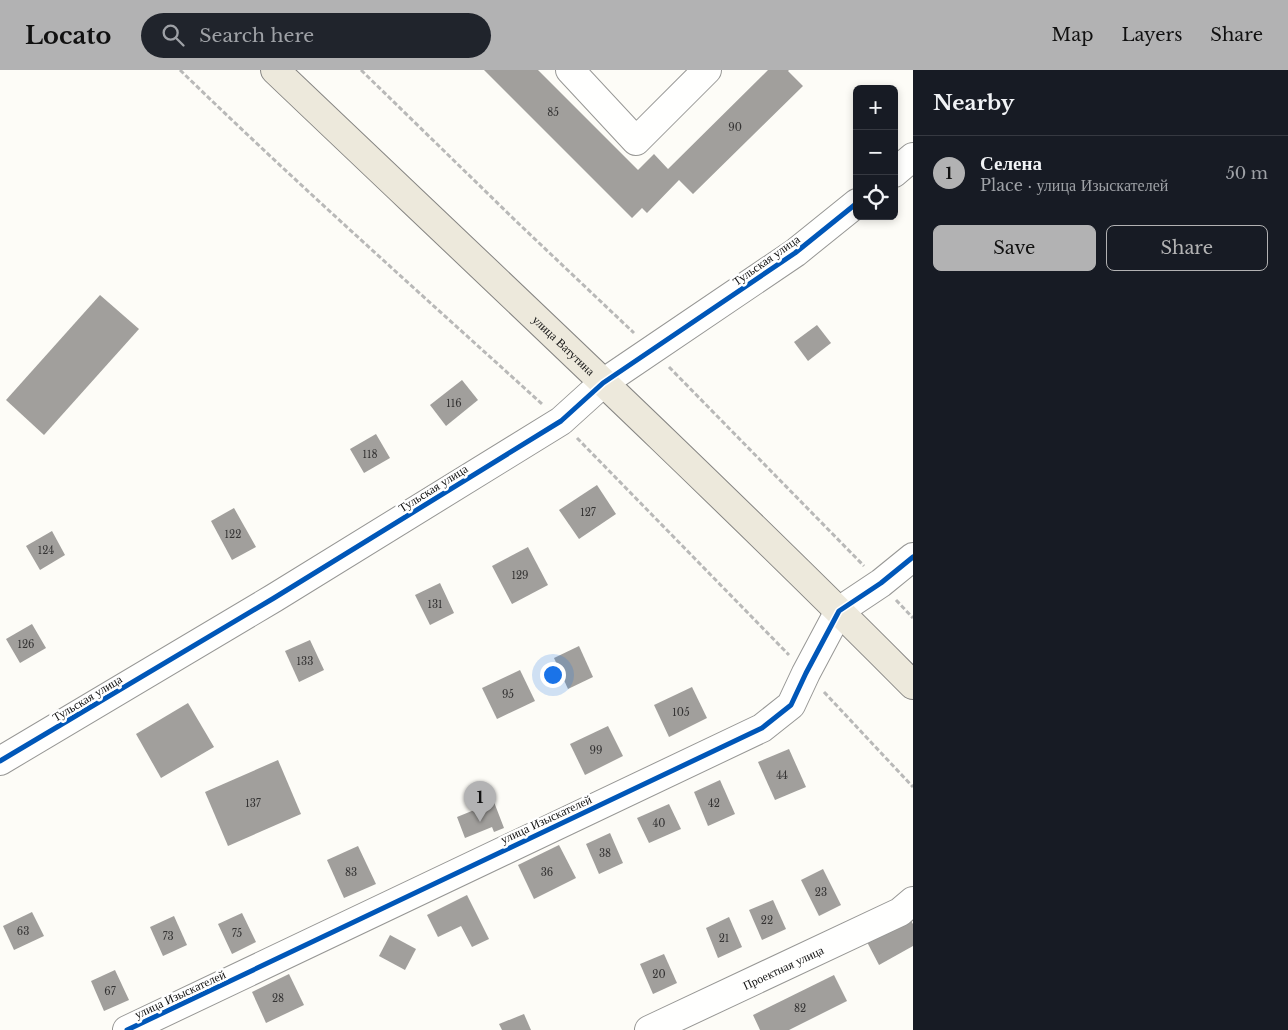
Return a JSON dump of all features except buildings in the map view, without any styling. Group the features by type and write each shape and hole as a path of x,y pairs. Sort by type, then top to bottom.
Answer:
{"main road":[{"name":"улица Ватутина","path":"275,70 603,383 913,685"}],"street":[{"path":"570,70 636,141 707,70"},
{"path":"898,170 913,157"},
{"name":"Тульская улица","path":"0,761 274,598 561,421 603,383 795,253 853,206"},
{"name":"улица Изыскателей","path":"127,1030 762,728 791,706 839,611 913,557"},
{"name":"Проектная улица","path":"649,1030 900,912 913,901"}],"path":[{"path":"180,70 347,227 561,421 806,673 913,787"}],"cycle path":[{"path":"0,761 274,598 561,421 603,383 795,253 853,206"},
{"path":"127,1030 762,728 791,705 839,611 881,583 913,557"}],"place":[{"name":"Селена","path":"480,822"}]}
